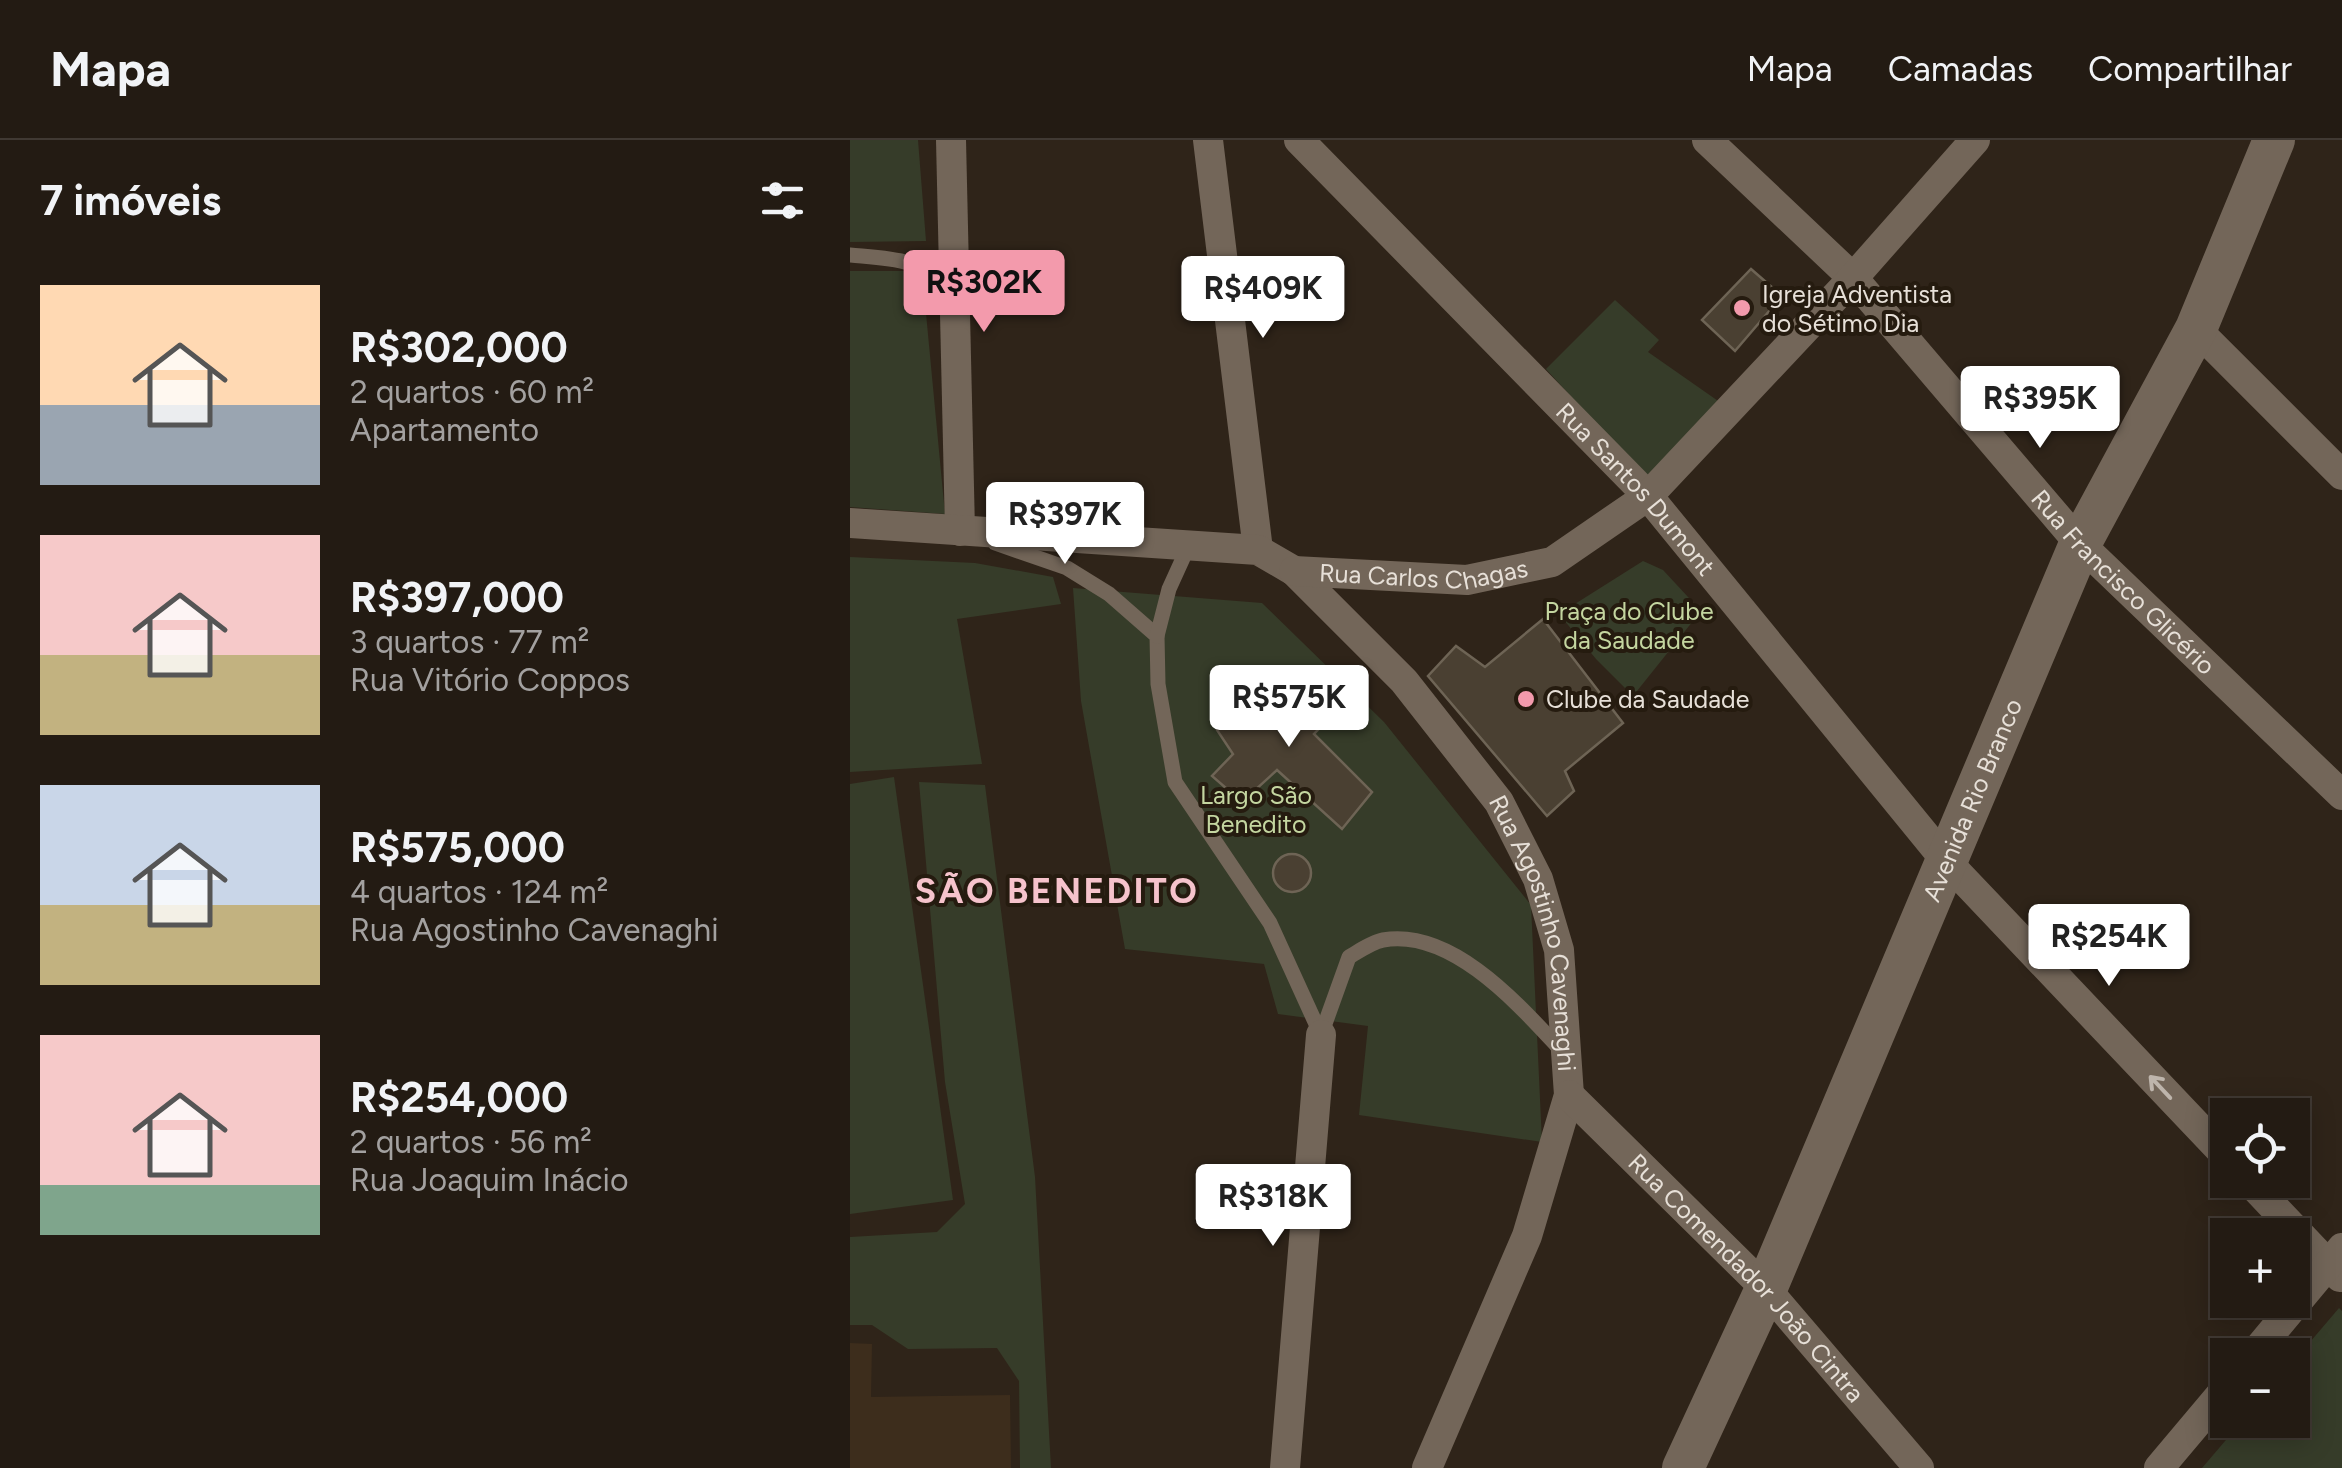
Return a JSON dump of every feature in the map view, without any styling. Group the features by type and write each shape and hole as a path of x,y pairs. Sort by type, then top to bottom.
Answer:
{"main road":[{"name":"Avenida Rio Branco","path":"1683,1468 1766,1289 2080,544 2196,329 2274,140"}],"street":[{"path":"952,140 960,531"},
{"path":"1208,140 1258,550"},
{"name":"Rua Santos Dumont","path":"1299,140 1648,496 1947,862 2210,1139"},
{"name":"Rua Francisco Glicério","path":"1707,140 1853,278 2080,544 2342,795"},
{"name":"Rua Carlos Chagas","path":"1294,571 1466,580 1552,562 1648,496 1853,278 1975,140"},
{"path":"2196,329 2342,475"},
{"path":"850,522 1258,550 1294,571"},
{"name":"Rua Agostinho Cavenaghi","path":"1294,571 1404,682 1499,802 1538,879 1559,950 1569,1095 1527,1236 1427,1468"},
{"path":"1285,1468 1321,1036"},
{"name":"Rua Comendador João Cintra","path":"1569,1095 1766,1289 1919,1468"},
{"path":"2267,1198 2337,1264 2269,1338"},
{"path":"2159,1468 2210,1407"}],"lane":[{"path":"850,255 895,258 928,268 953,288"},
{"path":"960,531 1066,568 1109,594 1157,636"},
{"path":"1189,544 1169,589 1157,636 1160,700 1175,782 1270,923 1321,1036"},
{"path":"1321,1036 1348,957 1380,940 1420,938 1495,981 1564,1052"}],"shaded area":[{"path":"850,1343 872,1344 871,1397 1010,1395 1011,1468 850,1468"}],"green space":[{"path":"850,140 918,140 926,241 850,242"},
{"path":"850,271 922,271 945,514 850,507"},
{"path":"1615,300 1659,340 1648,352 1721,403 1645,478 1546,369"},
{"path":"850,557 975,563 1053,577 1061,604 957,619 982,764 850,772"},
{"name":"Praça do Clube da Saudade","path":"1643,561 1663,570 1701,611 1633,696 1559,614"},
{"name":"Largo São Benedito","path":"1073,588 1262,603 1384,722 1531,905 1542,1142 1359,1115 1368,1026 1278,1014 1264,964 1125,949 1081,701"},
{"path":"894,777 953,1200 850,1214 850,784"},
{"path":"919,782 985,785 1035,1177 1051,1468 1020,1468 1019,1381 997,1348 908,1349 872,1325 850,1325 850,1237 937,1232 965,1204 945,1082"},
{"path":"2339,1308 2342,1468 2202,1468 2228,1438 2310,1438 2310,1342"}],"building":[{"name":"Igreja Adventista do Sétimo Dia","path":"1751,269 1782,296 1735,351 1702,320"},
{"name":"Clube da Saudade","path":"1543,619 1623,723 1565,771 1574,791 1547,816 1428,676 1456,646 1485,667"},
{"path":"1269,678 1289,695 1315,682 1340,707 1314,734 1372,792 1342,829 1277,770 1242,802 1212,776 1233,754 1217,730"},
{"path":"1292,854 1305,860 1311,873 1305,886 1292,892 1279,886 1273,873 1279,860"}],"place":[{"name":"Igreja Adventista do Sétimo Dia","path":"1742,308"},
{"name":"Clube da Saudade","path":"1526,699"}],"district":[{"name":"SÃO BENEDITO","path":"1057,891"}]}
